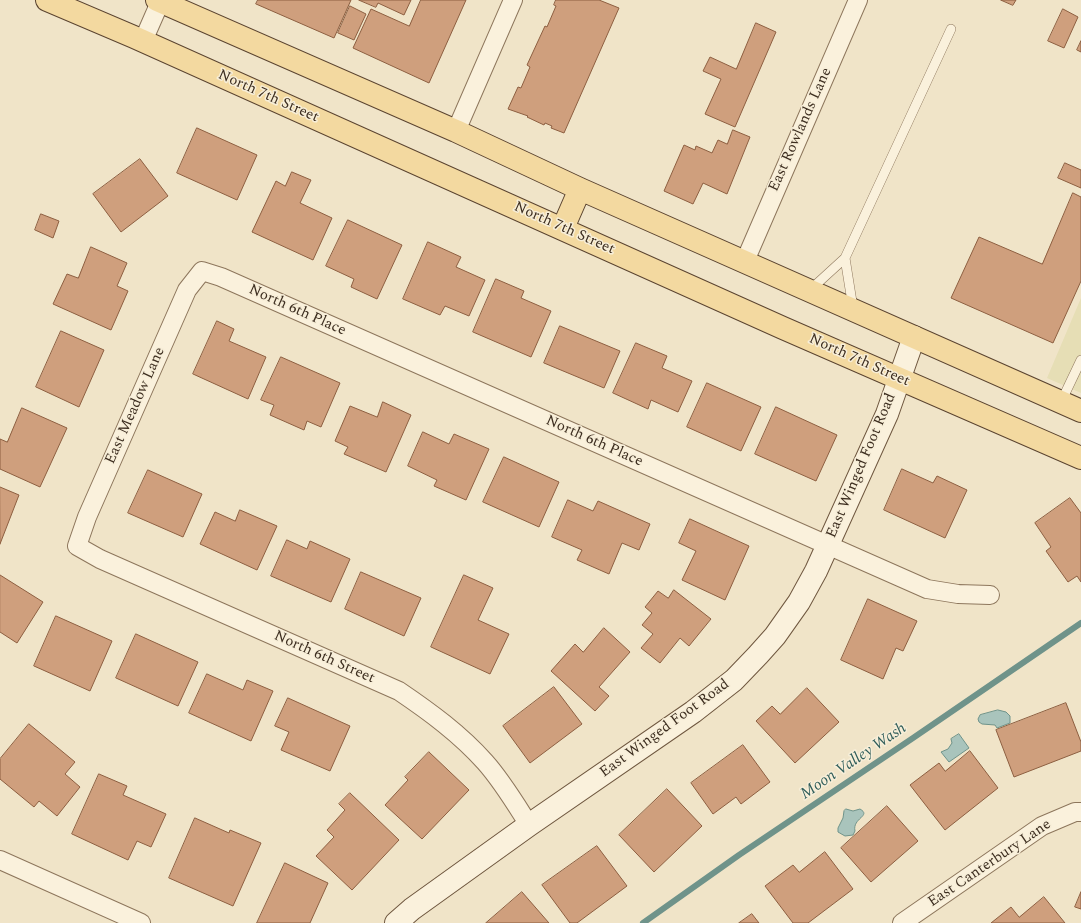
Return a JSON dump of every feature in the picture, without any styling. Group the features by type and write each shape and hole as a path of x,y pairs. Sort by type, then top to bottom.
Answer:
{"main road":[{"name":"North 7th Street","path":"47,0 143,41 899,379 1081,458"},
{"path":"159,0 456,131 580,189 1081,411"},
{"path":"563,228 580,189"}],"street":[{"path":"143,41 159,0"},
{"path":"456,131 513,0"},
{"name":"East Rowlands Lane","path":"744,261 858,0"},
{"name":"North 6th Place","path":"202,271 221,277 927,589 958,594 990,596"},
{"name":"East Meadow Lane","path":"77,546 87,517 187,290 202,271"},
{"name":"East Winged Foot Road","path":"396,923 412,909 529,825 693,712 734,680 775,636 799,602 816,571 887,414 914,337"},
{"name":"North 6th Street","path":"77,546 100,559 399,691 432,714 459,736 485,762 509,792 529,825"},
{"name":"East Canterbury Lane","path":"902,923 1042,826 1075,812 1081,812"},
{"path":"0,860 141,923"}],"lane":[{"path":"810,290 845,258 951,29"},
{"path":"845,258 853,309"},
{"path":"1062,402 1081,360"}],"shaded area":[{"path":"1081,298 1081,393 1047,378"}],"water":[{"path":"998,710 1006,712 1010,716 1010,723 997,728 995,725 982,724 979,722 978,719 980,715"},
{"path":"959,734 969,748 949,762 941,752 948,749 952,743 951,739"},
{"path":"846,809 853,811 860,809 864,814 856,823 853,835 845,836 838,832 838,828"}],"building":[{"path":"258,0 351,0 334,38 256,4"},
{"path":"359,0 411,0 404,15 378,3 376,7"},
{"path":"421,0 466,0 429,83 353,48 371,9 409,26"},
{"path":"556,0 599,0 619,8 564,133 551,128 552,126 545,123 544,125 527,117 528,116 508,109 518,87 521,88 530,67 527,65 545,26 547,27 556,6 554,5"},
{"path":"1001,0 1016,0 1013,5"},
{"path":"350,6 366,14 354,40 338,33"},
{"path":"1063,9 1078,17 1064,48 1048,41"},
{"path":"756,23 776,32 735,127 705,114 721,79 703,71 710,57 736,69"},
{"path":"1081,41 1081,52 1077,50"},
{"path":"197,128 257,155 237,200 177,173"},
{"path":"733,130 750,137 727,194 703,183 693,204 664,191 684,145 695,150 696,146 712,153 718,140 727,144"},
{"path":"140,159 168,196 121,232 93,194"},
{"path":"1065,163 1081,170 1081,188 1058,178"},
{"path":"292,172 311,180 300,203 332,218 313,260 252,232 276,181 285,186"},
{"path":"1073,193 1081,197 1081,281 1053,343 951,298 979,237 1042,264"},
{"path":"41,214 59,221 53,238 35,230"},
{"path":"348,220 402,245 377,299 351,287 354,279 326,266"},
{"path":"428,242 461,257 456,267 485,280 469,316 445,306 440,315 403,299"},
{"path":"91,247 127,263 117,286 128,291 111,330 53,304 67,274 78,278"},
{"path":"496,279 524,291 521,298 551,311 531,357 473,332"},
{"path":"217,321 234,329 229,341 266,357 248,399 193,374"},
{"path":"560,326 620,351 604,388 544,363"},
{"path":"61,331 104,350 79,407 36,387"},
{"path":"636,343 667,356 662,368 692,381 678,412 651,400 648,409 613,393"},
{"path":"281,357 340,383 321,427 307,421 304,430 270,415 274,405 261,400"},
{"path":"707,383 761,407 741,451 687,427"},
{"path":"383,402 411,415 386,472 344,454 348,447 335,441 350,406 377,417"},
{"path":"776,407 837,435 816,481 755,454"},
{"path":"22,408 67,428 40,487 0,469 0,439 7,442"},
{"path":"423,432 449,444 454,434 489,449 466,500 434,486 437,480 408,466"},
{"path":"504,457 559,482 539,527 483,502"},
{"path":"902,469 933,483 937,476 967,490 945,538 884,510"},
{"path":"148,470 202,494 183,537 128,513"},
{"path":"0,487 19,495 0,544"},
{"path":"1070,498 1081,513 1081,582 1077,576 1068,582 1046,551 1051,547 1035,523"},
{"path":"568,500 593,511 598,501 650,524 639,550 622,543 609,574 577,560 582,550 552,537"},
{"path":"240,510 277,526 257,570 200,544 215,512 235,521"},
{"path":"690,519 749,546 725,600 682,580 696,551 679,543"},
{"path":"287,540 307,549 310,541 350,559 331,602 271,576"},
{"path":"361,572 421,598 404,636 345,609"},
{"path":"0,575 43,602 17,643 0,632"},
{"path":"464,575 493,588 478,620 509,634 490,674 431,647"},
{"path":"674,590 711,619 689,646 680,638 660,663 641,648 653,634 642,625 652,613 645,607 658,591 668,598"},
{"path":"868,599 917,621 903,651 896,648 883,679 841,660"},
{"path":"56,616 112,641 90,691 34,666"},
{"path":"604,628 630,652 599,687 609,696 595,711 551,671 575,644 583,652"},
{"path":"136,634 198,662 178,706 116,678"},
{"path":"207,674 243,690 247,680 273,691 251,741 189,713"},
{"path":"554,687 582,724 530,763 503,726"},
{"path":"807,688 839,722 795,763 756,721 772,706 780,714"},
{"path":"288,698 350,726 330,771 281,750 289,732 275,726"},
{"path":"1066,703 1081,742 1081,751 1014,777 996,730"},
{"path":"29,724 75,762 65,774 80,787 57,816 39,801 34,807 0,779 0,759"},
{"path":"743,745 770,782 741,804 736,797 713,814 691,783"},
{"path":"970,751 998,788 945,830 910,785 939,763 945,771"},
{"path":"429,752 469,790 422,839 385,805 408,780 405,777"},
{"path":"99,774 127,786 123,795 166,814 151,847 137,841 128,860 72,834"},
{"path":"667,789 702,826 654,872 619,835"},
{"path":"350,793 399,840 352,890 316,856 334,837 327,830 345,810 339,804"},
{"path":"887,806 918,841 871,882 841,848"},
{"path":"195,818 229,833 230,830 261,843 233,906 169,878"},
{"path":"597,846 627,886 577,923 570,923 542,885"},
{"path":"825,852 853,889 808,923 793,923 765,886 793,865 799,872"},
{"path":"285,863 328,883 310,923 257,923"},
{"path":"522,892 549,923 486,923"},
{"path":"1081,892 1081,909 1075,907"},
{"path":"1044,897 1065,923 991,923 1011,907 1019,917"},
{"path":"752,914 759,923 739,923"}],"waterway":[{"name":"Moon Valley Wash","path":"643,923 739,855 1081,623"}]}
